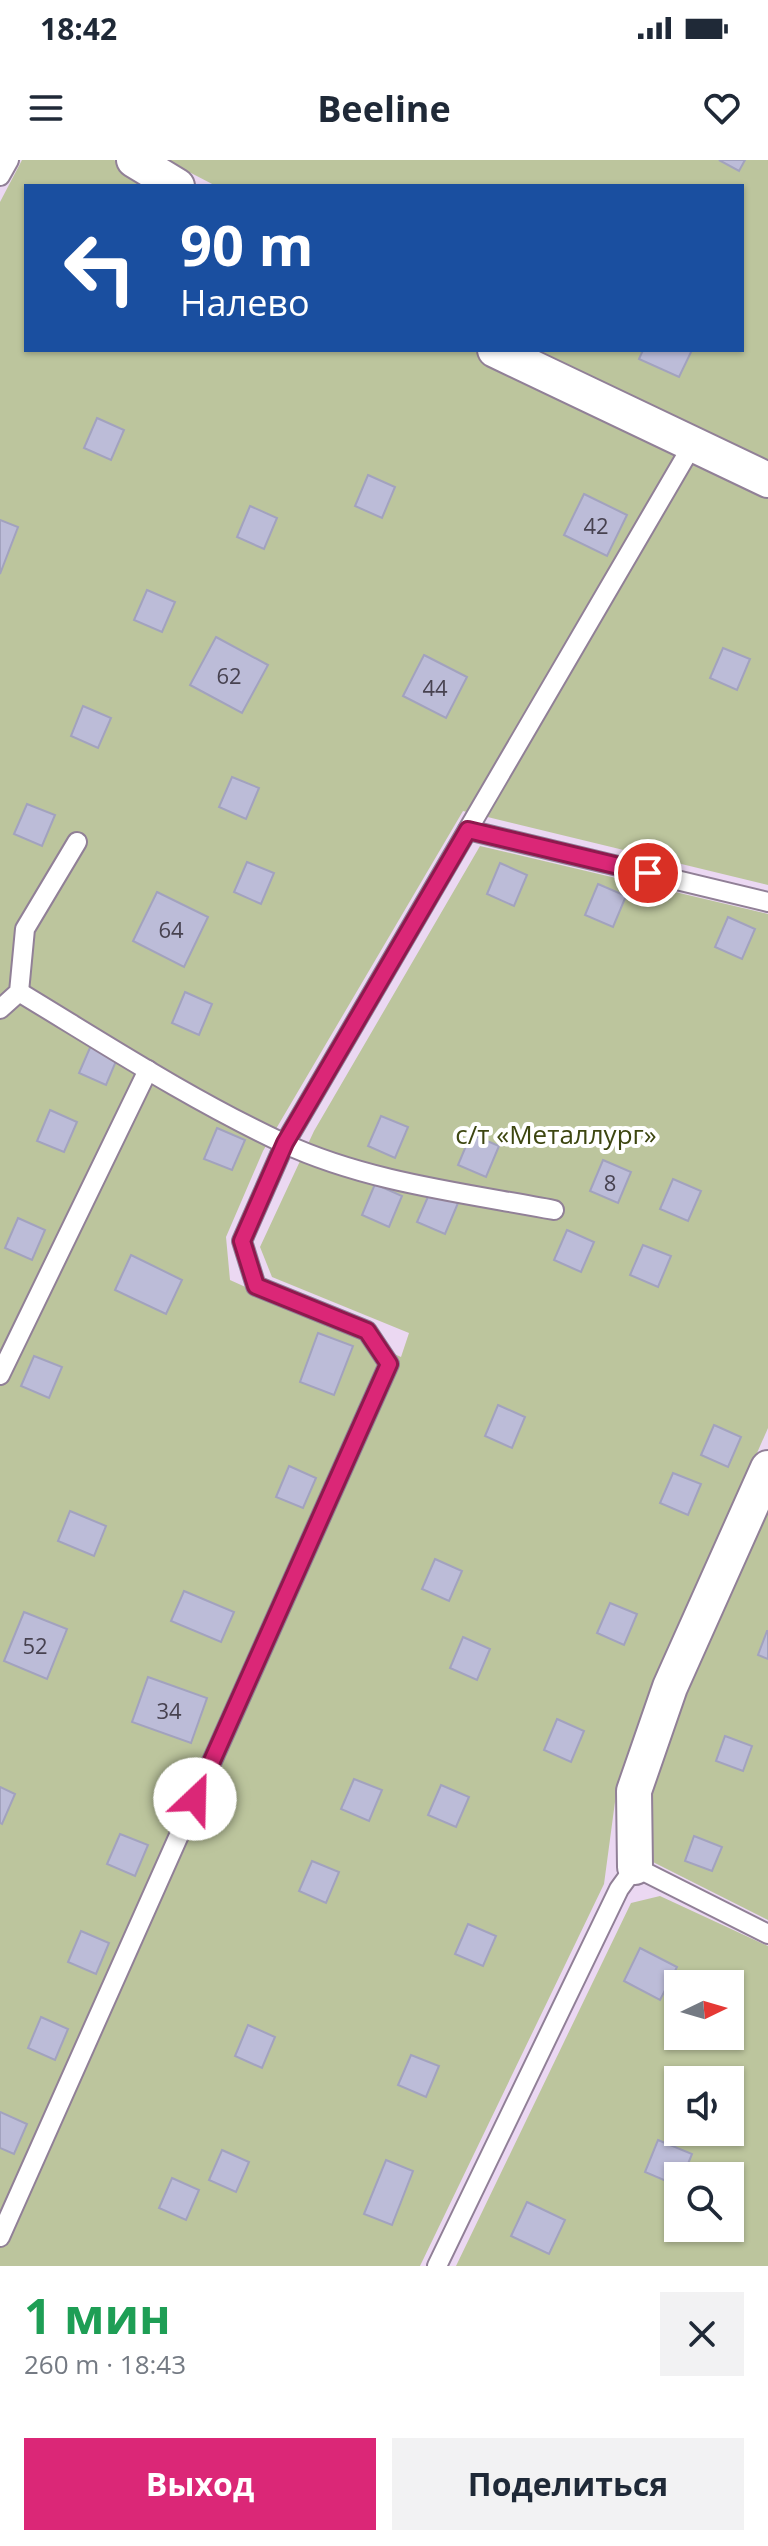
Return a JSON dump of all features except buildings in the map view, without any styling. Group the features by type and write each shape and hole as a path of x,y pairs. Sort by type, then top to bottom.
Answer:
{"street":[{"path":"134,160 174,184"},
{"path":"499,352 768,480"},
{"path":"635,1867 634,1791 639,1776 670,1687 768,1468"}],"lane":[{"path":"0,176 9,160"},
{"path":"0,2235 389,1364 367,1331 256,1286 242,1241 285,1143 693,444"},
{"path":"468,830 768,902"},
{"path":"0,1009 19,992 25,929 77,842"},
{"path":"19,992 148,1070 285,1143 392,1179 554,1210"},
{"path":"0,1375 148,1070"},
{"path":"437,2266 619,1889 635,1867 768,1934"}],"green space":[{"name":"с/т «Металлург»","path":"22,160 114,160 154,184 24,184 24,352 476,352 768,491 768,885 463,811 263,1151 226,1237 230,1280 401,1357 409,1333 272,1277 260,1247 314,1131 480,846 768,914 768,1428 657,1681 617,1787 604,1884 420,2266 0,2266 0,202"},
{"path":"166,160 768,160 768,460 536,352 744,352 744,184 212,184"},
{"path":"768,1511 768,1920 645,1858 643,1791"},
{"path":"660,1896 768,1946 768,2266 456,2266 631,1903"}],"route":[{"path":"195,1799 389,1364 367,1331 256,1286 242,1241 285,1143 468,830 648,873"}]}
